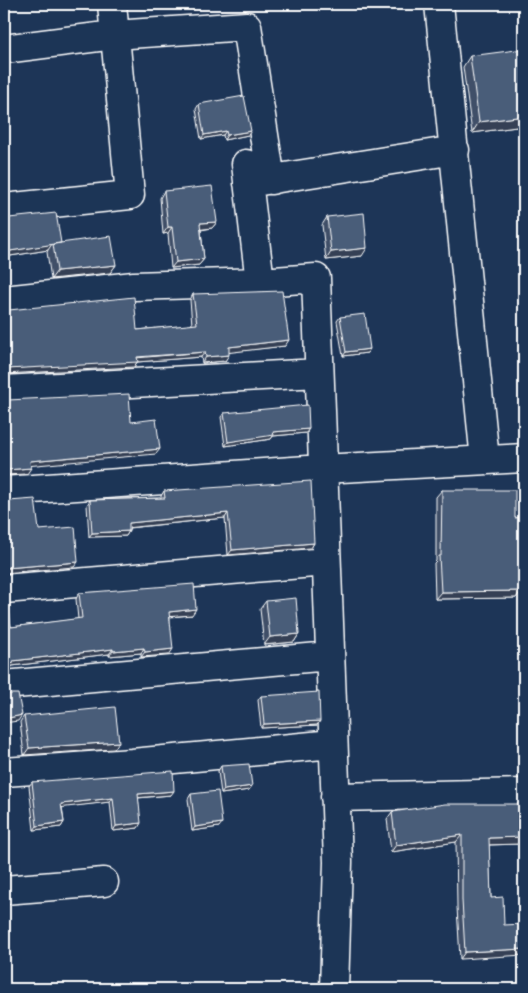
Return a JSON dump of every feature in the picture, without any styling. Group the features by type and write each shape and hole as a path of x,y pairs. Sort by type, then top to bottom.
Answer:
{"street":[{"path":"4,208 130,195 112,4"},
{"path":"439,4 485,460"},
{"path":"4,49 114,35 247,26 260,282"},
{"path":"255,176 455,150"},
{"path":"4,300 134,286 260,282 316,278 338,862 334,989"},
{"path":"4,390 319,373"},
{"path":"4,491 322,468 524,458"},
{"path":"4,589 326,562"},
{"path":"4,684 330,656"},
{"path":"4,772 132,764 334,744"},
{"path":"335,797 524,794"},
{"path":"4,890 104,882"}],"building":[{"path":"524,49 524,116 479,122 470,56"},
{"path":"244,96 251,131 227,135 226,131 204,135 199,104"},
{"path":"212,186 217,222 200,223 204,259 176,262 172,227 168,227 164,191"},
{"path":"56,213 61,243 4,252 4,217"},
{"path":"364,213 367,248 331,252 327,217"},
{"path":"111,236 116,265 57,271 53,244"},
{"path":"282,291 289,340 229,347 229,355 206,357 205,352 137,357 138,362 4,370 4,309 134,297 137,330 197,324 193,294"},
{"path":"365,314 370,349 346,352 340,317"},
{"path":"129,394 131,422 156,419 160,449 30,461 31,468 4,471 4,399"},
{"path":"308,405 309,429 273,432 274,435 228,442 224,413"},
{"path":"311,481 314,543 232,550 228,513 129,523 129,531 92,533 90,500 165,498 164,491"},
{"path":"442,490 515,490 515,518 524,517 524,544 520,544 521,591 441,592 439,556 441,556"},
{"path":"35,499 39,530 75,527 78,562 4,569 4,500"},
{"path":"194,584 196,609 169,612 173,649 145,652 144,648 113,651 113,649 13,661 14,663 4,666 4,598 8,599 11,627 82,618 79,593"},
{"path":"296,598 299,634 270,637 266,601"},
{"path":"319,692 320,721 264,724 261,696"},
{"path":"4,694 18,694 22,715 4,719"},
{"path":"115,707 119,742 29,748 24,716"},
{"path":"249,764 252,786 224,790 221,766"},
{"path":"173,771 174,791 138,794 141,823 116,826 113,798 61,804 64,822 37,826 32,782"},
{"path":"218,791 222,823 195,827 191,794"},
{"path":"445,804 524,804 524,837 489,838 491,898 503,897 504,925 524,924 524,949 465,952 462,900 462,835 396,845 392,812"}]}
